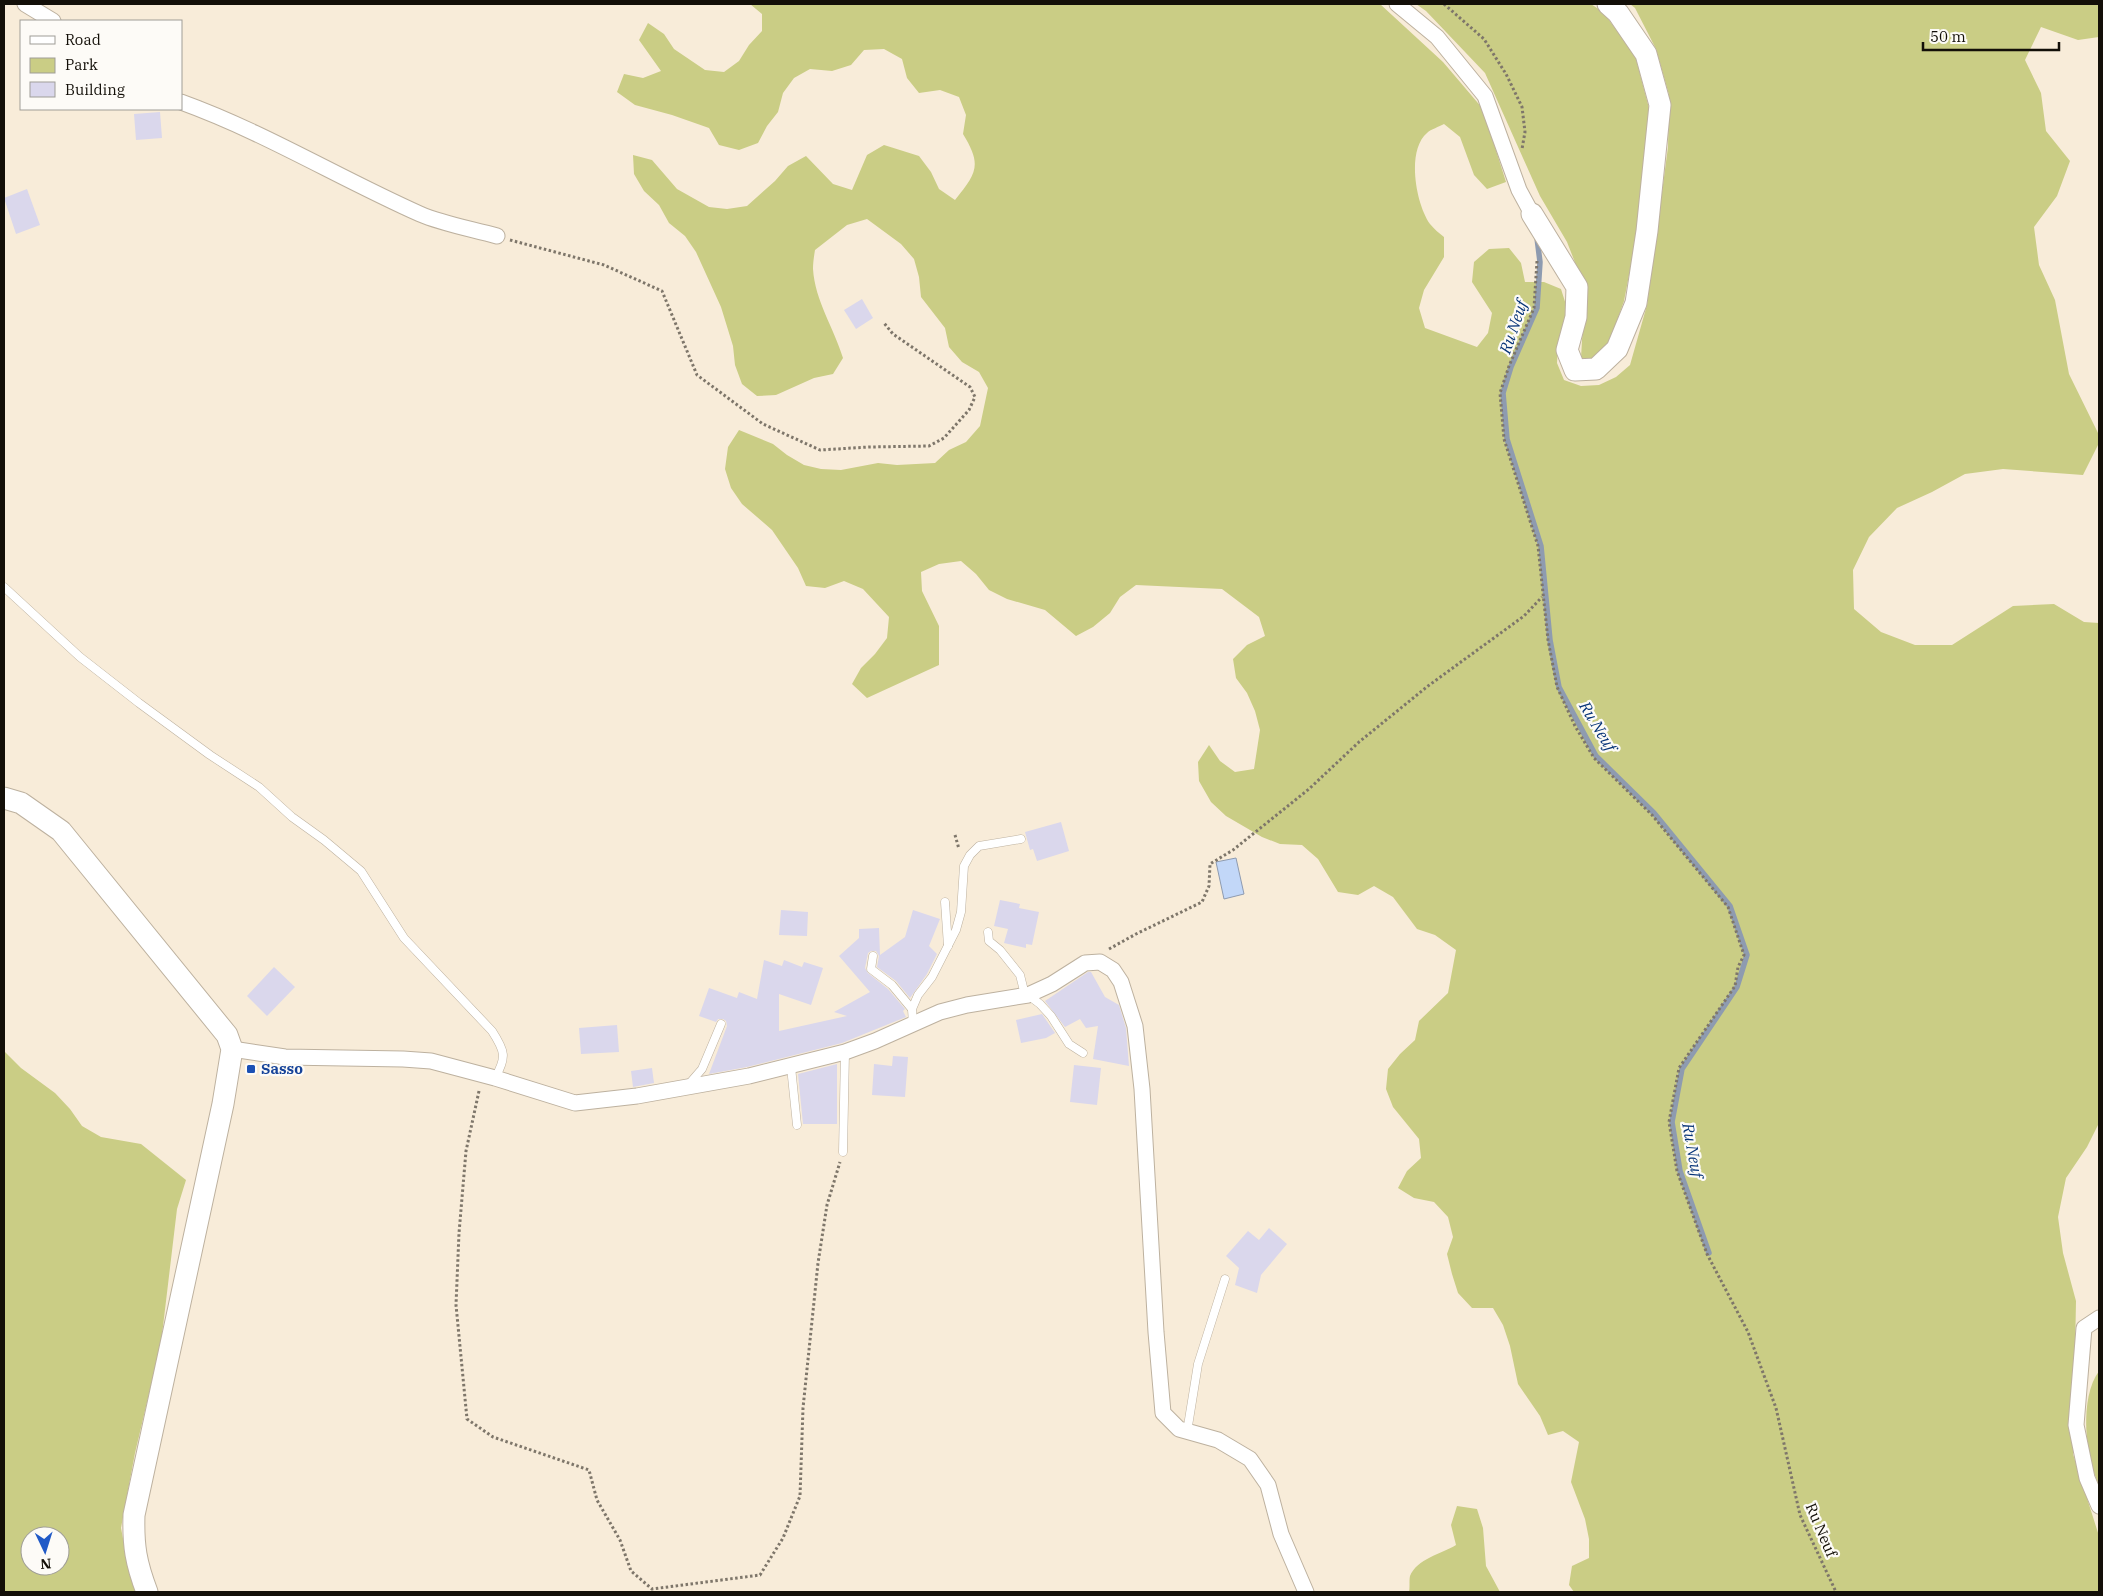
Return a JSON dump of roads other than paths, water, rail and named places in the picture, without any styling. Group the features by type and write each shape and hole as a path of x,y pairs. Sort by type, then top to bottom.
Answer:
{"main road":[{"path":"1532,214 1577,287 1576,317 1567,350 1575,370 1596,369 1617,349 1636,303 1647,231 1660,105 1646,54 1618,13 1608,4"},
{"path":"4,798 21,803 61,831 227,1035 232,1049 223,1104 134,1514 133,1545 146,1592"}],"street":[{"path":"25,4 50,20"},
{"path":"1398,4 1436,37 1485,96 1519,190 1532,214"},
{"path":"182,102 270,140 422,215 496,236"},
{"path":"232,1049 285,1057 422,1060 489,1076 575,1103 686,1088 791,1067 845,1052 912,1016 1026,995 1052,984 1085,963 1100,962 1113,970 1121,982 1135,1026 1142,1089 1156,1332 1163,1413 1179,1429 1218,1440 1250,1459 1268,1485 1281,1534 1306,1592"},
{"path":"2099,1318 2084,1328 2076,1425 2087,1478 2099,1506"}],"lane":[{"path":"4,587 88,662 202,749 259,787 292,817 324,840 361,871 404,938 492,1031 501,1045 504,1063 489,1076"},
{"path":"912,1016 918,995 932,977 956,930 961,912 964,866 970,855 979,846 1021,839"},
{"path":"945,902 948,948"},
{"path":"988,932 989,941 1000,950 1020,975 1026,995 1040,1004 1051,1016 1069,1044 1083,1054"},
{"path":"873,956 871,969 892,985 912,1016"},
{"path":"686,1088 702,1069 721,1024"},
{"path":"843,1152 845,1052"},
{"path":"791,1067 797,1125"},
{"path":"1188,1432 1198,1364 1225,1279"}],"water":[{"path":"1236,858 1244,894 1224,899 1216,862"}],"waterway":[{"name":"Ru Neuf","path":"1537,238 1540,262 1537,308 1511,367 1503,393 1507,439 1541,546 1550,640 1559,687 1596,756 1654,813 1730,906 1747,955 1737,987 1682,1069 1672,1122 1680,1171 1709,1253"}],"place":[{"name":"Sasso","path":"251,1069"}]}
